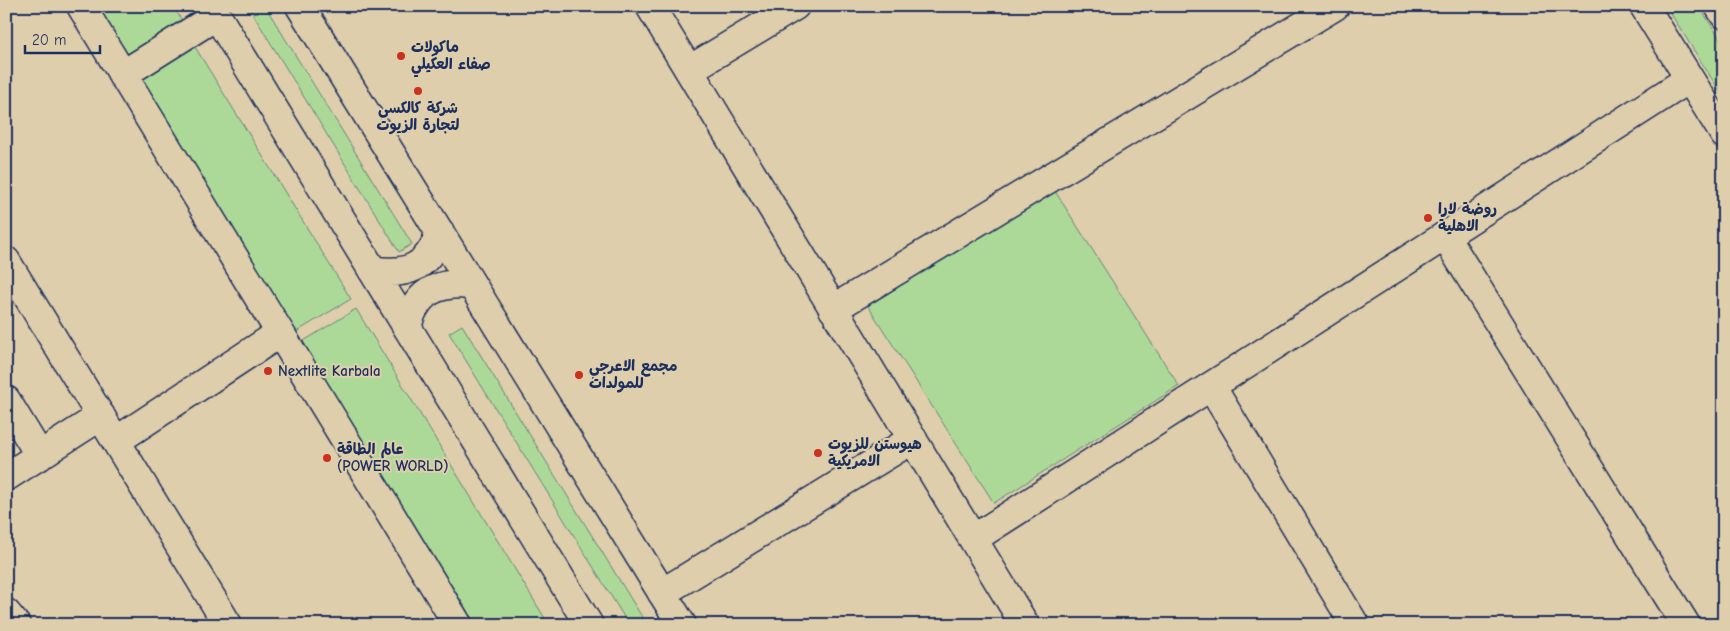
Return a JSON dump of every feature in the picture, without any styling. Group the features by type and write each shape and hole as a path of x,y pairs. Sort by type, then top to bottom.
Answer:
{"street":[{"path":"81,6 458,625"},
{"path":"300,6 682,625"},
{"path":"650,6 1025,625"},
{"path":"689,70 795,6"},
{"path":"833,308 1334,6"},
{"path":"1644,6 1724,134"},
{"path":"1719,6 1724,14"},
{"path":"122,75 213,11 589,625"},
{"path":"973,539 1689,79"},
{"path":"372,270 390,273 413,268 430,254 440,232"},
{"path":"1445,236 1686,625"},
{"path":"6,261 228,625"},
{"path":"407,327 410,315 416,304 433,289 455,283 472,285"},
{"path":"116,441 280,333"},
{"path":"1212,386 1355,625"},
{"path":"6,400 40,456"},
{"path":"6,477 101,416"},
{"path":"662,593 913,439"},
{"path":"6,613 16,625"}],"green space":[{"path":"98,6 173,6 187,29 133,63"},
{"path":"248,6 265,6 412,244 399,252"},
{"path":"1666,6 1699,6 1724,45 1724,98"},
{"path":"190,39 351,299 296,332 138,73"},
{"path":"1053,188 1179,386 994,503 868,306"},
{"path":"356,309 549,625 476,625 302,342"},
{"path":"462,325 647,625 629,625 449,333"}],"place":[{"name":"ماكولات صفاء العكيلي","path":"401,56"},
{"name":"شركة كالكسي لتجارة الزيوت","path":"418,91"},
{"name":"روضة لارا الاهلية","path":"1428,218"},
{"name":"Nextlite Karbala","path":"268,371"},
{"name":"مجمع الاعرجي للمولدات","path":"579,375"},
{"name":"هيوستن للزيوت الامريكية","path":"818,453"},
{"name":"عالم الطاقة (POWER WORLD)","path":"327,458"}]}
